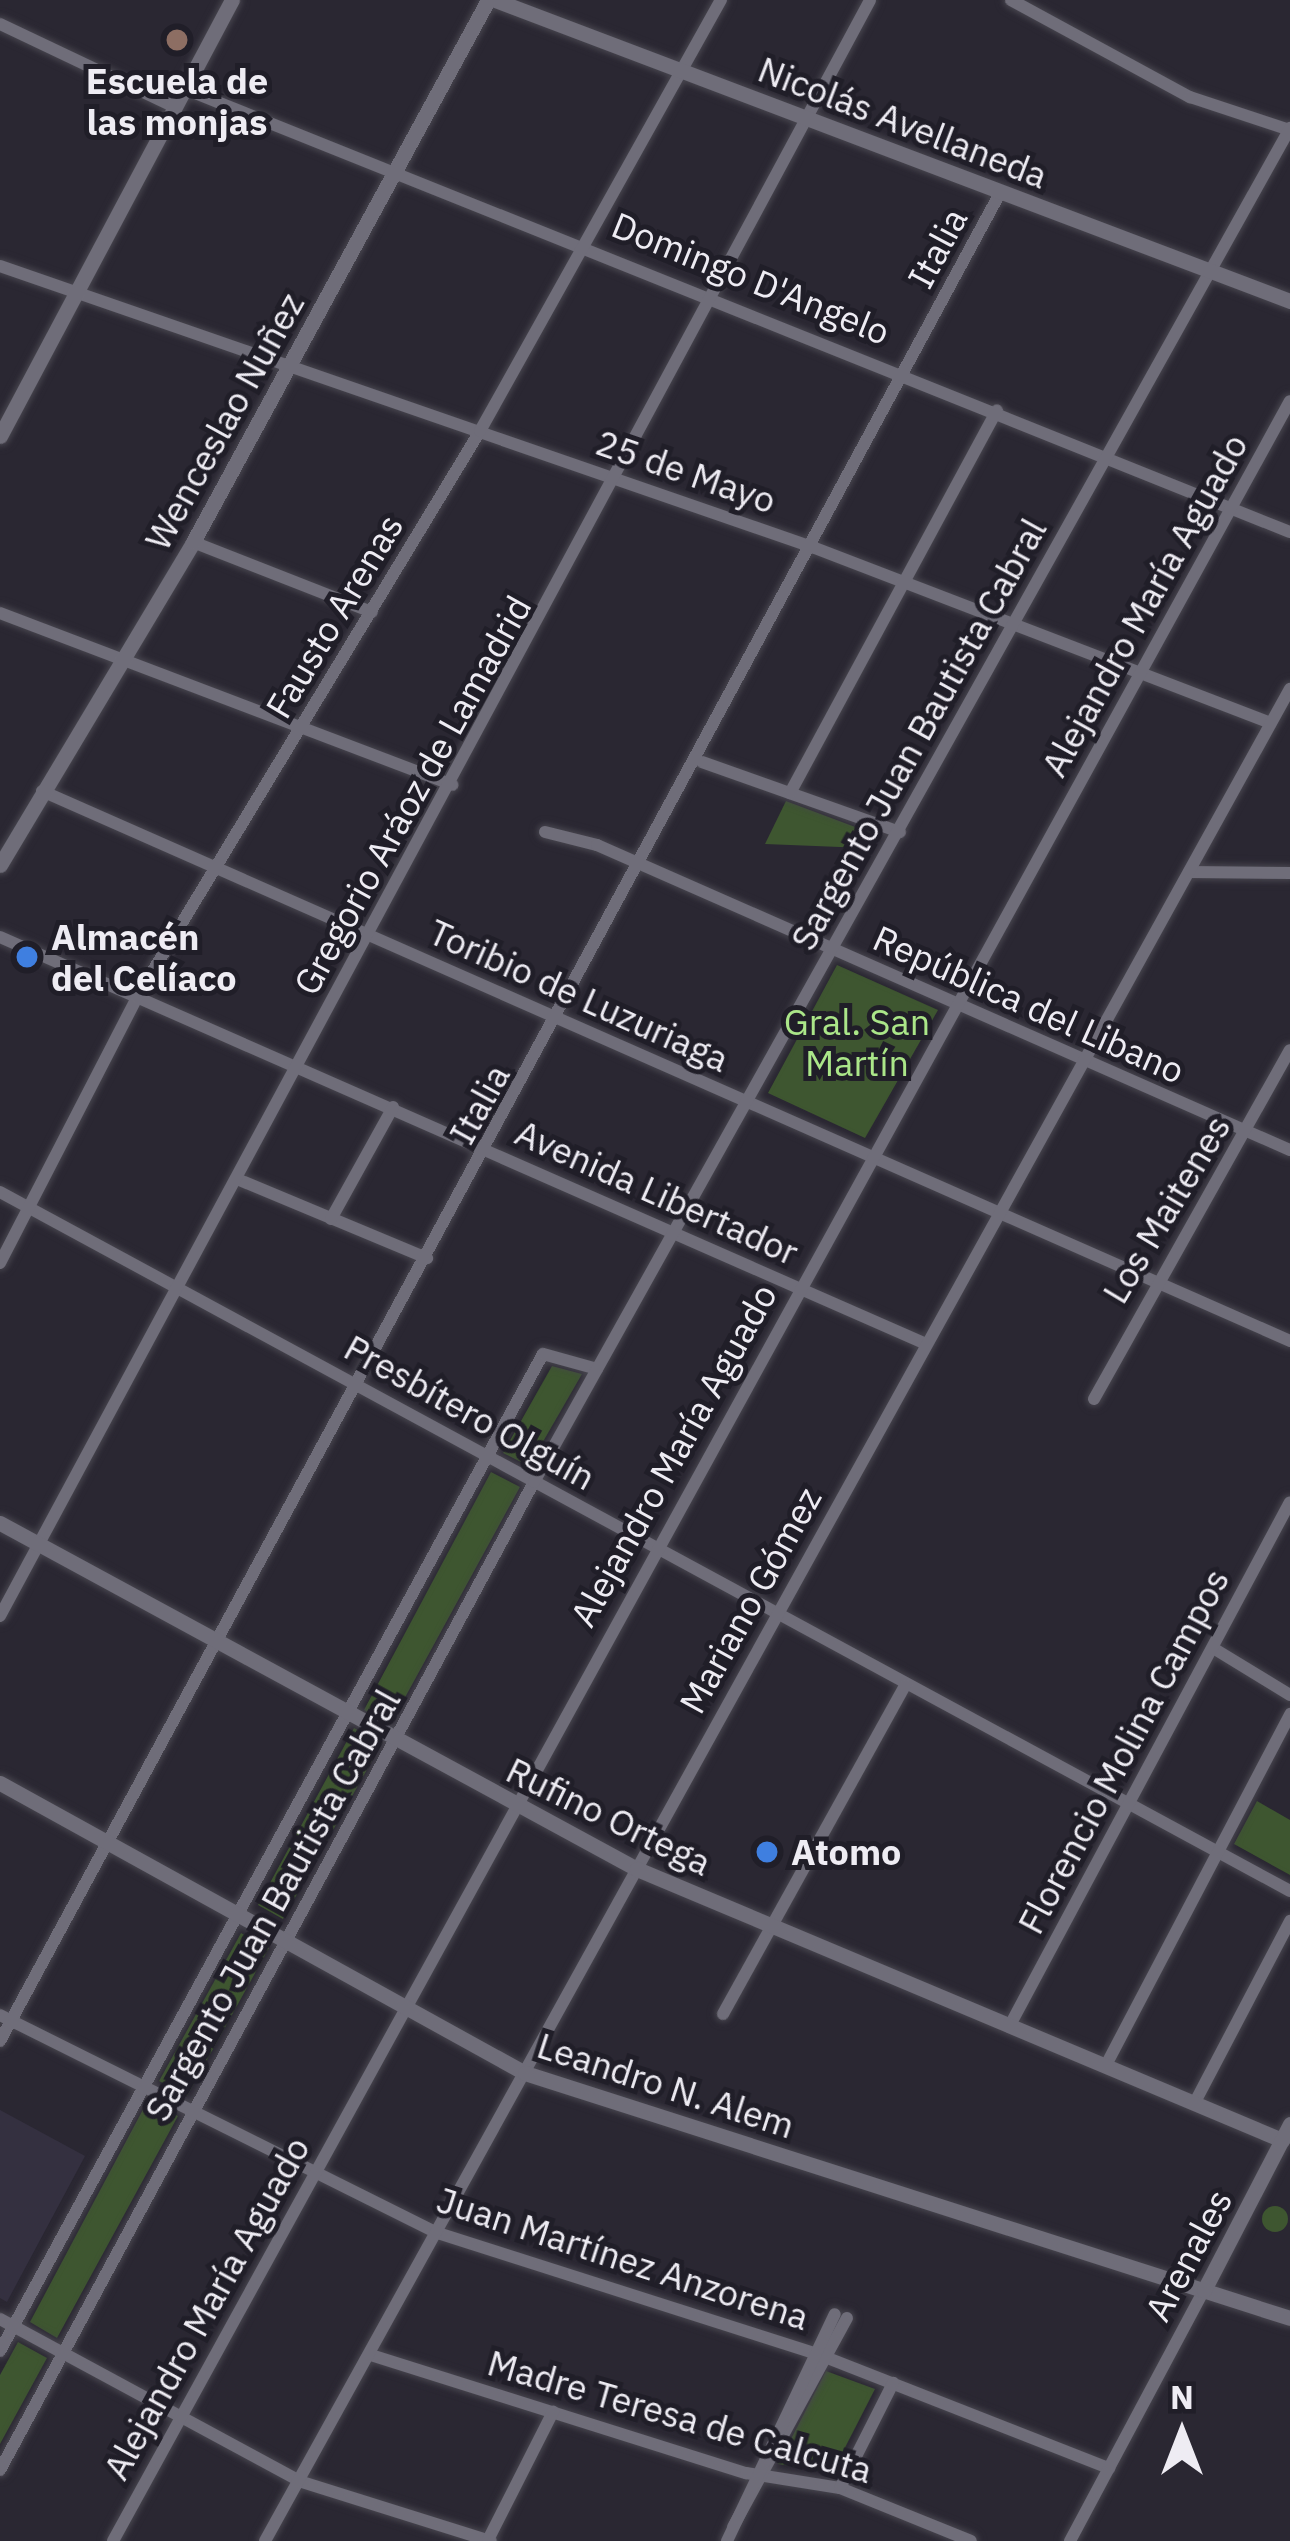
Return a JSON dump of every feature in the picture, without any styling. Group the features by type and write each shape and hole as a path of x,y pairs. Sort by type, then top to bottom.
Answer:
{"street":[{"path":"0,436 232,0"},
{"name":"Nicolás Avellaneda","path":"492,0 1290,301"},
{"name":"Wenceslao Nuñez","path":"0,865 193,542 492,0"},
{"name":"Fausto Arenas","path":"0,1263 137,997 480,431 722,0"},
{"name":"Gregorio Aráoz de Lamadrid","path":"0,1616 618,479 870,0"},
{"path":"1011,0 1190,97 1290,129"},
{"path":"0,24 176,106"},
{"name":"Domingo D'Angelo","path":"185,89 588,244 1290,532"},
{"name":"Sargento Juan Bautista Cabral","path":"0,2470 534,1482 1290,129"},
{"name":"Italia","path":"0,2042 6,2018 702,762 1001,191"},
{"name":"25 de Mayo","path":"0,266 815,548 1271,724"},
{"name":"Alejandro María Aguado","path":"113,2541 513,1804 1290,401"},
{"path":"790,793 998,410"},
{"path":"193,542 372,612"},
{"path":"0,613 452,785"},
{"name":"Mariano Gómez","path":"266,2541 1290,689"},
{"path":"702,762 900,832"},
{"name":"Toribio de Luzuriaga","path":"42,791 1290,1341"},
{"name":"República del Libano","path":"545,832 645,866 1290,1150"},
{"path":"1189,872 1290,873"},
{"name":"Avenida Libertador","path":"0,937 926,1344"},
{"name":"Los Maitenes","path":"1094,1400 1154,1280 1249,1132 1290,1050"},
{"path":"331,1219 393,1107"},
{"path":"237,1179 427,1258"},
{"name":"Presbítero Olguín","path":"0,1192 1290,1891"},
{"name":"Sargento Juan Bautista Cabral","path":"0,2351 543,1354 597,1369"},
{"name":"Florencio Molina Campos","path":"1009,2027 1290,1502"},
{"name":"Rufino Ortega","path":"0,1523 637,1869 1194,2104 1286,2132"},
{"path":"1213,1648 1290,1695"},
{"path":"723,2014 905,1685"},
{"path":"1105,2067 1290,1714"},
{"name":"Leandro N. Alem","path":"0,1783 525,2073 1290,2318"},
{"path":"1194,2104 1290,1921"},
{"name":"Juan Martínez Anzorena","path":"6,2018 438,2233 820,2355 1109,2468"},
{"name":"Arenales","path":"1070,2541 1286,2132"},
{"path":"730,2534 841,2316"},
{"path":"0,2318 299,2481 489,2541 553,2412"},
{"name":"Madre Teresa de Calcuta","path":"370,2355 760,2474 839,2488 971,2541"},
{"path":"839,2488 893,2383"}],"shaded area":[{"path":"0,2110 85,2156 7,2302 0,2298"}],"green space":[{"path":"786,801 874,834 865,848 765,844"},
{"name":"Gral. San Martín","path":"837,965 938,1010 865,1138 768,1093"},
{"path":"552,1366 582,1374 529,1466 503,1453"},
{"path":"491,1472 520,1487 390,1725 364,1710"},
{"path":"354,1728 382,1743 283,1919 258,1905"},
{"path":"1257,1801 1290,1820 1290,1875 1234,1844"},
{"path":"241,1933 269,1948 187,2096 159,2081"},
{"path":"148,2100 178,2116 57,2338 30,2322"},
{"path":"1275,2206 1288,2219 1275,2232 1262,2219"},
{"path":"18,2342 47,2358 0,2444 0,2375"},
{"path":"826,2371 875,2389 832,2473 778,2464"}],"place":[{"name":"Escuela de las monjas","path":"177,40"},
{"name":"Almacén del Celíaco","path":"27,957"},
{"name":"Atomo","path":"767,1852"}]}
